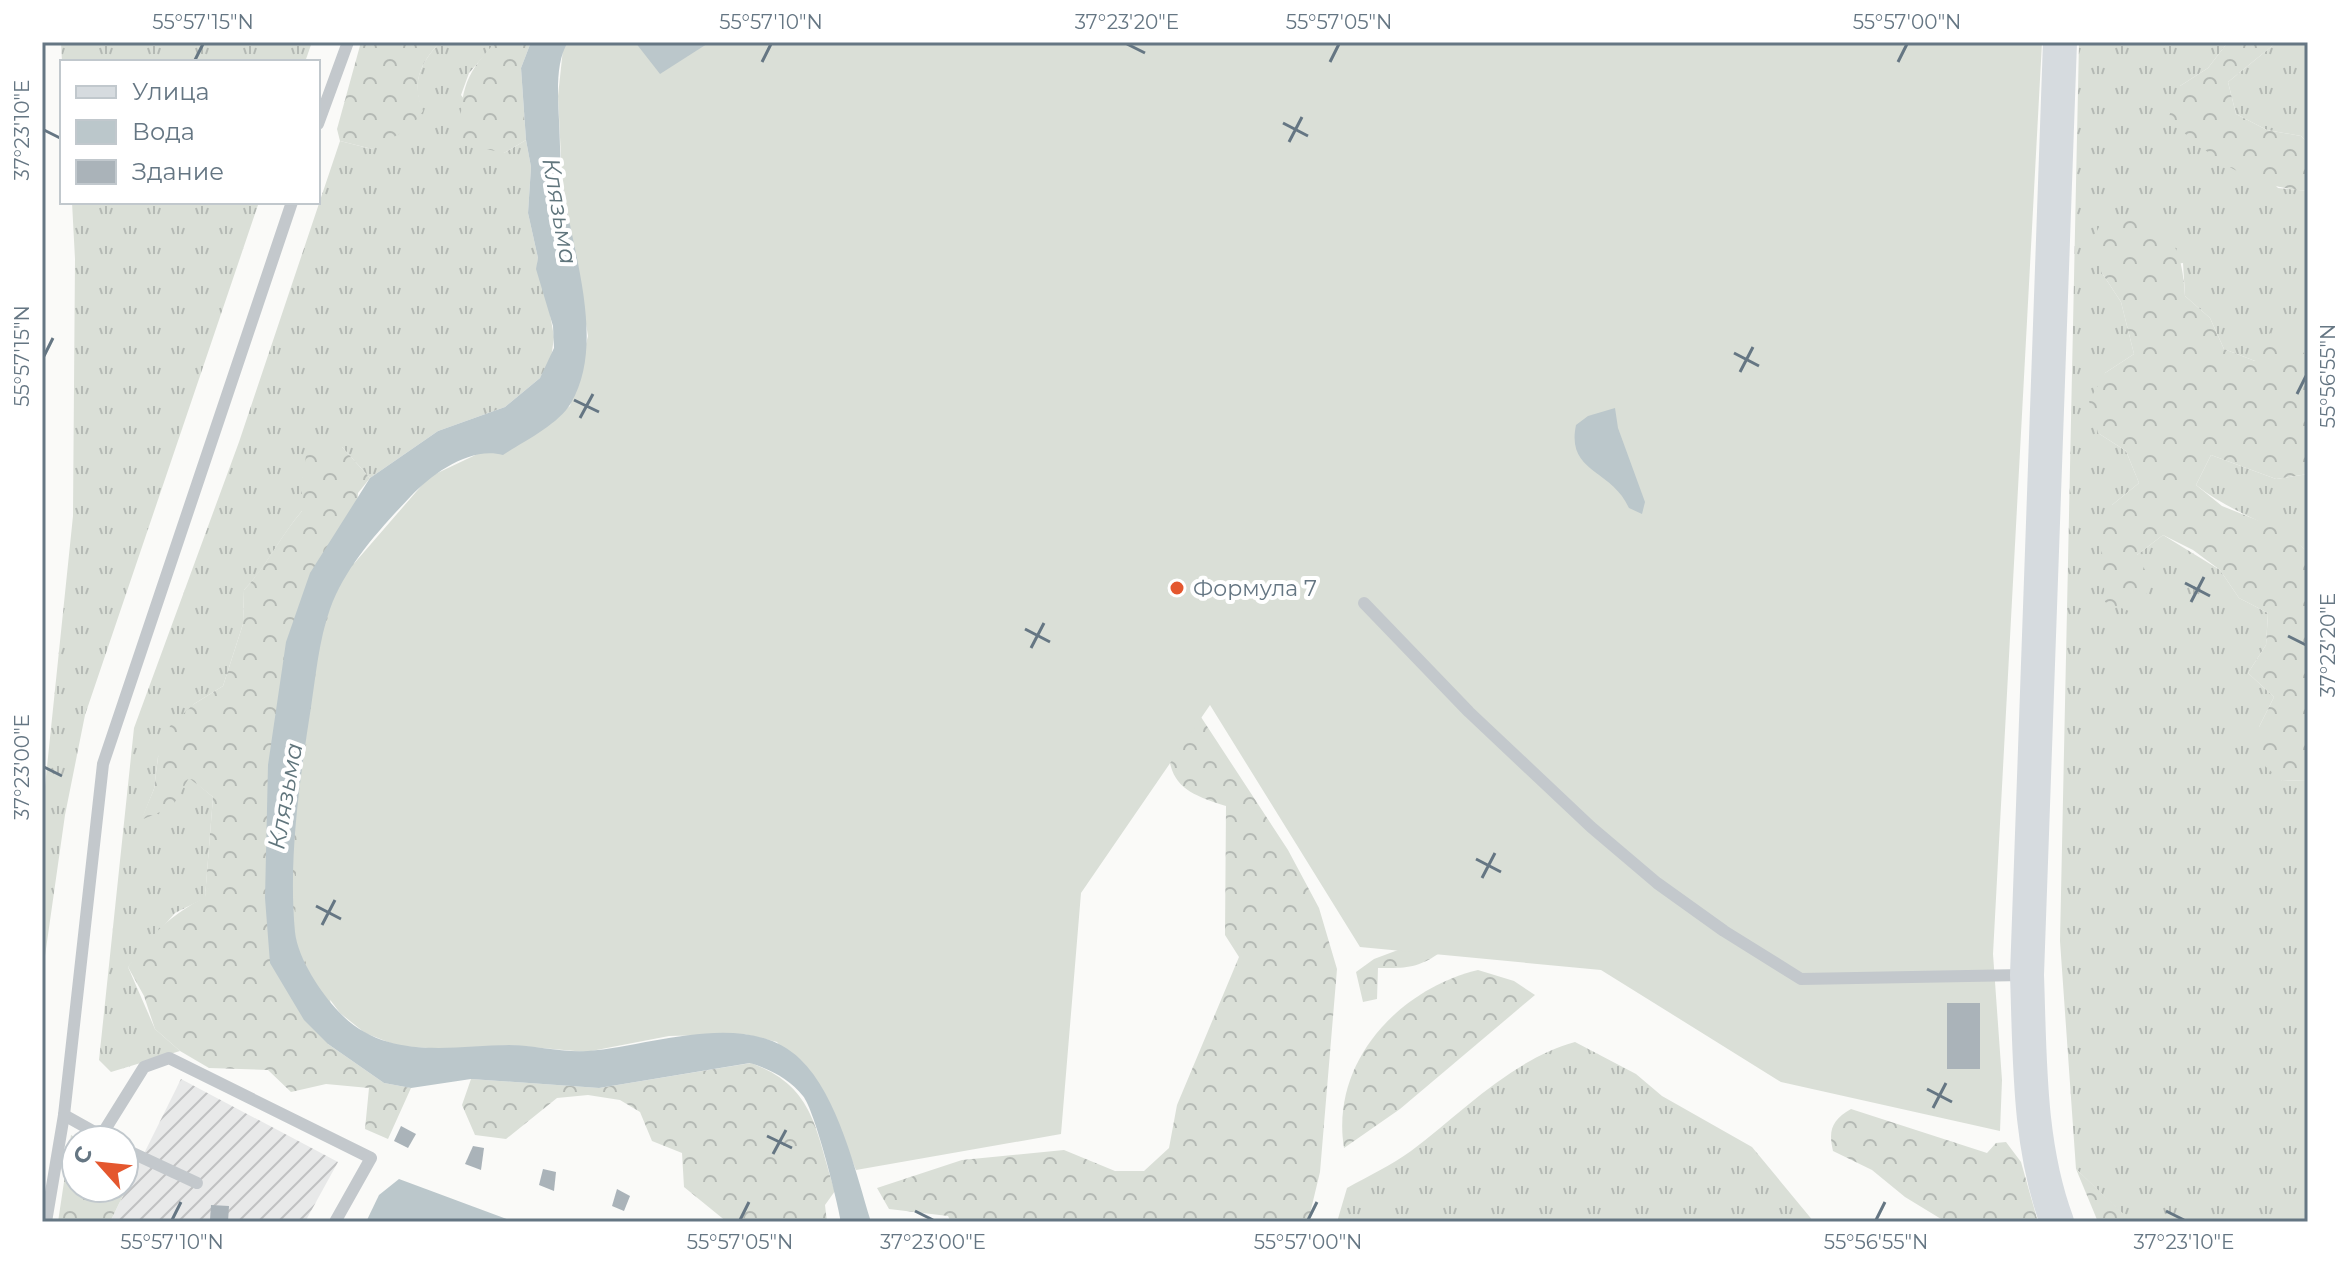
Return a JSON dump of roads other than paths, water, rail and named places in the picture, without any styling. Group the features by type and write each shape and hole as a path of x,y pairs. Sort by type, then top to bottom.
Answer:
{"street":[{"path":"2057,1222 2047,1195 2031,1092 2027,975 2060,42"}],"lane":[{"path":"320,119 348,42"},
{"path":"46,1222 64,1115 103,764 291,204"},
{"path":"1364,603 1469,712 1591,827 1657,883 1724,931 1801,979 2027,975"},
{"path":"112,1124 144,1067 169,1058 371,1158 335,1222"},
{"path":"64,1115 80,1124"},
{"path":"140,1156 197,1183"}],"water":[{"name":"Клязьма","path":"531,42 568,42 559,69 558,101 562,181 586,324 586,352 581,379 565,411 540,432 503,455 478,454 466,458 420,487 365,548 345,577 330,609 320,645 299,790 293,876 297,942 311,975 339,1012 357,1028 397,1044 441,1048 519,1045 588,1051 698,1034 727,1033 754,1036 778,1044 800,1059 825,1093 852,1158 871,1222 841,1222 825,1156 808,1105 792,1085 765,1068 750,1063 599,1088 471,1079 411,1088 384,1083 328,1044 304,1020 270,963 265,898 268,765 286,642 310,573 370,478 438,431 505,407 540,378 554,348 553,326 536,269 538,258 528,213 531,167 521,68"},
{"path":"635,42 710,42 660,74"},
{"path":"1615,408 1618,428 1645,502 1642,514 1629,508 1612,485 1592,470 1578,453 1576,425 1588,416"},
{"path":"399,1179 515,1222 366,1222 379,1195"}],"place":[{"name":"Формула 7","path":"1177,588"}]}
